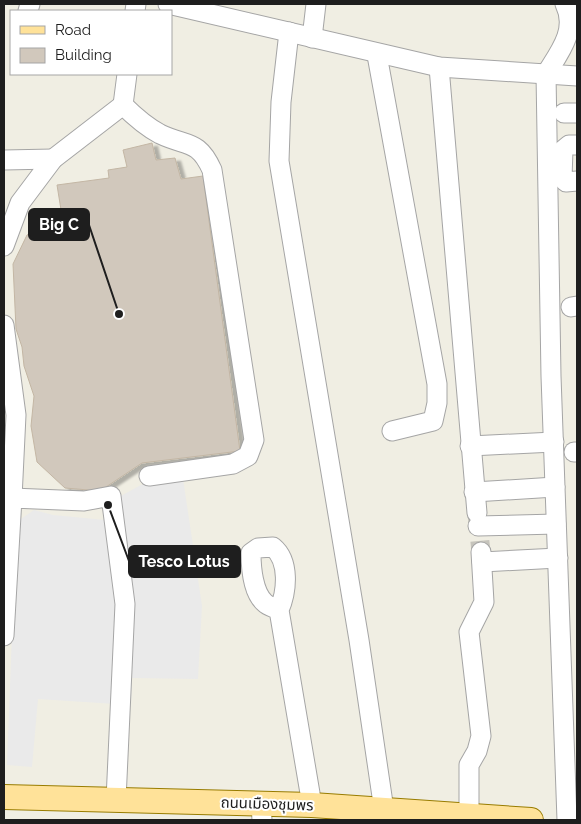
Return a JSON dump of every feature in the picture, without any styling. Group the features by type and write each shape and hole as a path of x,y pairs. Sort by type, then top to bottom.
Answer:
{"main road":[{"name":"ถนนเมืองชุมพร","path":"4,797 116,800 262,812 325,810 393,814 469,815 531,820"}],"street":[{"path":"168,4 377,55 438,67 577,76"},
{"path":"312,38 316,4"},
{"path":"566,4 570,31 546,74 556,524 570,729 567,820"},
{"path":"289,32 280,111 280,160 360,640 393,814"},
{"path":"377,55 437,384 437,403 433,421 392,431"},
{"path":"438,67 474,492 478,520 556,524"},
{"path":"4,246 20,203 53,159 123,105 127,75"},
{"path":"123,105 140,122 162,134 192,144 205,155 212,170 254,440 248,456 233,464 148,476"},
{"path":"577,145 569,146 563,150 562,174 562,178 566,182 577,181"},
{"path":"4,160 53,159"},
{"path":"4,325 16,415 4,636"},
{"path":"470,446 554,442"},
{"path":"474,492 555,487"},
{"path":"12,498 84,501 111,496 125,604 116,800"},
{"path":"469,815 469,765 477,751 481,736 469,632 484,602 482,557 558,558"},
{"path":"279,610 325,810"}],"shaded area":[{"path":"182,472 202,606 198,679 132,678 131,705 38,699 32,767 7,765 15,553 21,519 34,510 53,515 105,520 119,497 141,485"}],"building":[{"path":"152,143 156,160 175,158 181,179 203,176 240,451 142,463 100,491 65,488 37,462 31,426 34,396 24,366 22,347 16,329 13,264 27,235 42,228 42,219 62,216 57,185 109,178 108,170 127,167 123,150"}],"tunnel":[{"path":"477,513 481,552"}],"place":[{"name":"Big C","path":"119,314"},
{"name":"Tesco Lotus","path":"108,505"}]}
